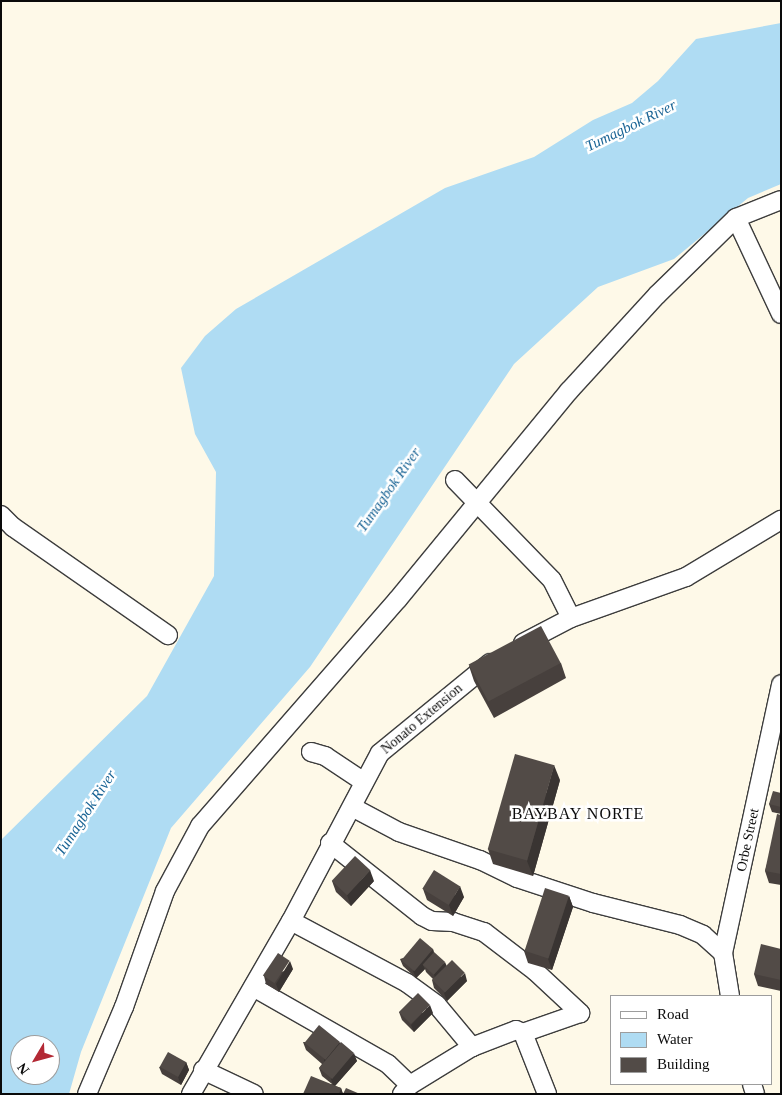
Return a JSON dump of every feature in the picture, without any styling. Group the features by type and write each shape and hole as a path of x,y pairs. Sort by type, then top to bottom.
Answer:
{"street":[{"path":"87,1094 124,1007 165,892 200,826 398,599 475,502 569,391 645,308 736,218 781,200"},
{"path":"736,218 781,314"},
{"path":"454,480 552,580 571,618"},
{"path":"1,515 13,527 168,635"},
{"name":"Nonato Extension","path":"191,1094 203,1070 292,921 330,843 352,807 380,753 443,705 483,668 528,640 571,618 686,576 781,520"},
{"name":"Orbe Street","path":"730,995 723,953 775,733 781,684"},
{"path":"311,752 325,756 364,782"},
{"path":"352,807 399,832 480,860 517,878 602,906 680,925 703,935 723,953"},
{"path":"253,987 388,1064 406,1089 472,1047 516,1030 522,1032 580,1014 535,971 484,932 453,922 432,921 422,916 330,843"},
{"path":"292,921 407,983 436,1005 472,1047"},
{"path":"522,1032 547,1094"},
{"path":"203,1070 254,1094"}],"water":[{"name":"Tumagbok River","path":"781,23 781,184 748,198 674,259 598,287 514,364 310,667 171,828 81,1052 69,1094 1,1094 1,840 147,696 214,576 216,472 195,434 181,368 205,336 236,309 445,188 534,157 593,120 632,103 658,81 696,39"}],"building":[{"path":"541,626 561,663 488,702 469,664"},
{"path":"515,754 554,765 527,860 488,849"},
{"path":"773,791 781,793 781,807 769,804"},
{"path":"777,814 781,815 781,874 765,871"},
{"path":"355,856 370,870 347,895 332,881"},
{"path":"434,870 460,886 449,905 422,889"},
{"path":"545,888 569,896 548,958 525,951"},
{"path":"420,938 433,949 414,971 401,960"},
{"path":"761,944 781,949 781,980 754,974"},
{"path":"434,952 445,962 434,975 423,965"},
{"path":"278,953 290,961 275,983 263,975"},
{"path":"452,960 465,973 445,993 432,980"},
{"path":"418,993 430,1005 411,1024 399,1012"},
{"path":"319,1025 340,1042 326,1060 305,1043"},
{"path":"341,1042 354,1053 332,1079 319,1068"},
{"path":"168,1052 186,1062 178,1077 160,1067"},
{"path":"311,1076 341,1088 339,1094 303,1094"},
{"path":"346,1088 360,1094 343,1094"}],"district":[{"name":"BAYBAY NORTE","path":"578,814"}]}
